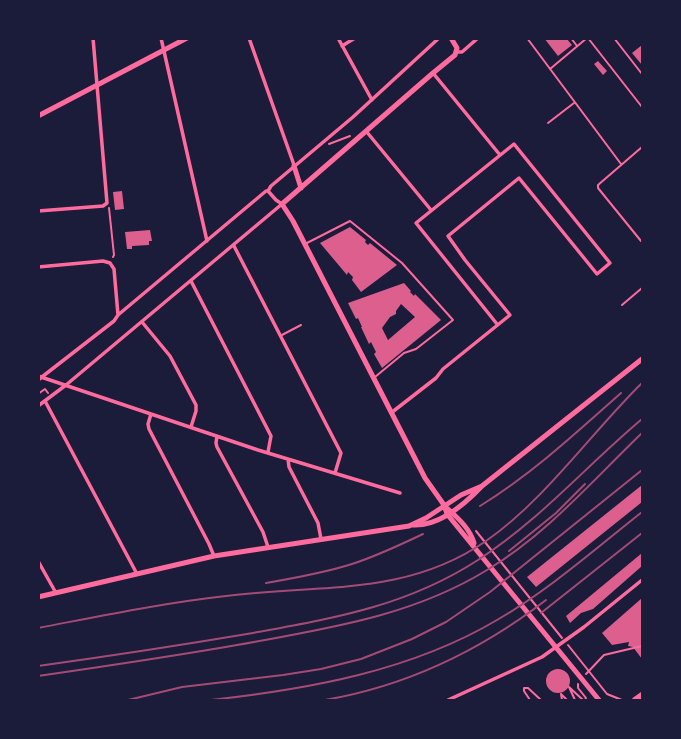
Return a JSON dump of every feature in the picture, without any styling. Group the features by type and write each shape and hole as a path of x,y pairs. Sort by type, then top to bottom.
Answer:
{"main road":[{"path":"635,701 642,695"}],"street":[{"path":"38,211 106,205 93,38"},
{"path":"161,38 207,242"},
{"path":"38,116 187,38"},
{"path":"249,38 302,188"},
{"path":"338,38 372,100"},
{"path":"342,46 355,38"},
{"path":"40,378 105,328 268,191 439,38"},
{"path":"451,38 457,52"},
{"path":"38,406 234,246 457,52 462,52 478,38"},
{"path":"433,73 500,155"},
{"path":"366,131 431,210"},
{"path":"391,413 510,315 448,236 519,178 597,274 610,263 514,144 416,223 497,324"},
{"path":"268,191 282,205 304,244 425,478 449,513 599,701"},
{"path":"234,246 341,453 335,473"},
{"path":"38,267 103,261 110,263 114,269 118,315"},
{"path":"191,281 271,436 268,452"},
{"path":"142,322 170,356 196,405 197,411 191,427"},
{"path":"38,597 214,556 424,525 435,521 471,497 642,359"},
{"path":"40,378 400,493"},
{"path":"45,401 137,574"},
{"path":"151,414 149,429 214,556"},
{"path":"217,436 217,447 263,532 268,548"},
{"path":"288,459 289,467 318,523 321,539"},
{"path":"411,525 461,495 482,486"},
{"path":"38,561 56,593"},
{"path":"448,701 542,657 642,580"}],"lane":[{"path":"527,38 621,164"},
{"path":"571,38 578,47"},
{"path":"550,69 587,38 642,107"},
{"path":"614,38 642,74"},
{"path":"548,123 575,103"},
{"path":"641,241 598,185 642,147"},
{"path":"304,244 350,221 402,262 453,320 373,378"},
{"path":"622,305 642,288"},
{"path":"279,336 301,325"}],"path":[{"path":"322,143 324,146 351,136 355,141"},
{"path":"106,205 110,209 114,252 110,263"},
{"path":"38,394 45,390 51,397"},
{"path":"483,540 607,694 622,701"},
{"path":"584,701 586,698 577,686 598,660 610,653 642,646"},
{"path":"575,701 569,687 584,701"},
{"path":"530,701 524,688 528,688 541,701"},
{"path":"562,701 561,694 567,701"}],"building":[{"path":"544,38 566,38 572,45 558,56"},
{"path":"642,45 642,65 632,53"},
{"path":"598,61 607,71 603,75 594,64"},
{"path":"122,191 124,209 115,210 113,192"},
{"path":"350,227 366,240 368,245 370,243 397,265 361,292 352,280 353,277 348,272 347,275 320,243"},
{"path":"150,230 152,241 149,241 149,245 127,249 125,232"},
{"path":"404,283 414,296 415,294 441,320 382,368 371,342 369,344 348,303","holes":["401,304 415,317 388,340 382,328 390,317 396,314"]},
{"path":"642,485 642,502 536,587 527,577"},
{"path":"642,553 642,566 593,609 581,613 570,623 566,616"},
{"path":"642,598 642,659 633,647 628,646 629,642 612,645 602,633"},
{"path":"558,669 567,672 570,681 567,690 558,693 549,690 546,681 549,672"}],"tram line":[{"path":"38,628 202,599 360,585 424,572 455,559 508,524 548,486 642,383"},
{"path":"480,506 536,467 621,393"},
{"path":"38,666 313,622 370,608 424,589 478,560 522,528 642,419"},
{"path":"509,551 556,513 585,484"},
{"path":"266,583 352,564 423,534"}],"railway":[{"path":"38,676 209,650 323,629 379,616 434,597 509,556 568,506 642,433"},
{"path":"128,700 182,687 321,669 361,659 412,639 446,622 490,592 642,470"},
{"path":"211,700 285,690 358,675 395,665 464,638 535,596 642,512"},
{"path":"541,613 642,533"},
{"path":"325,700 385,686 442,664 495,635 546,600"}]}
